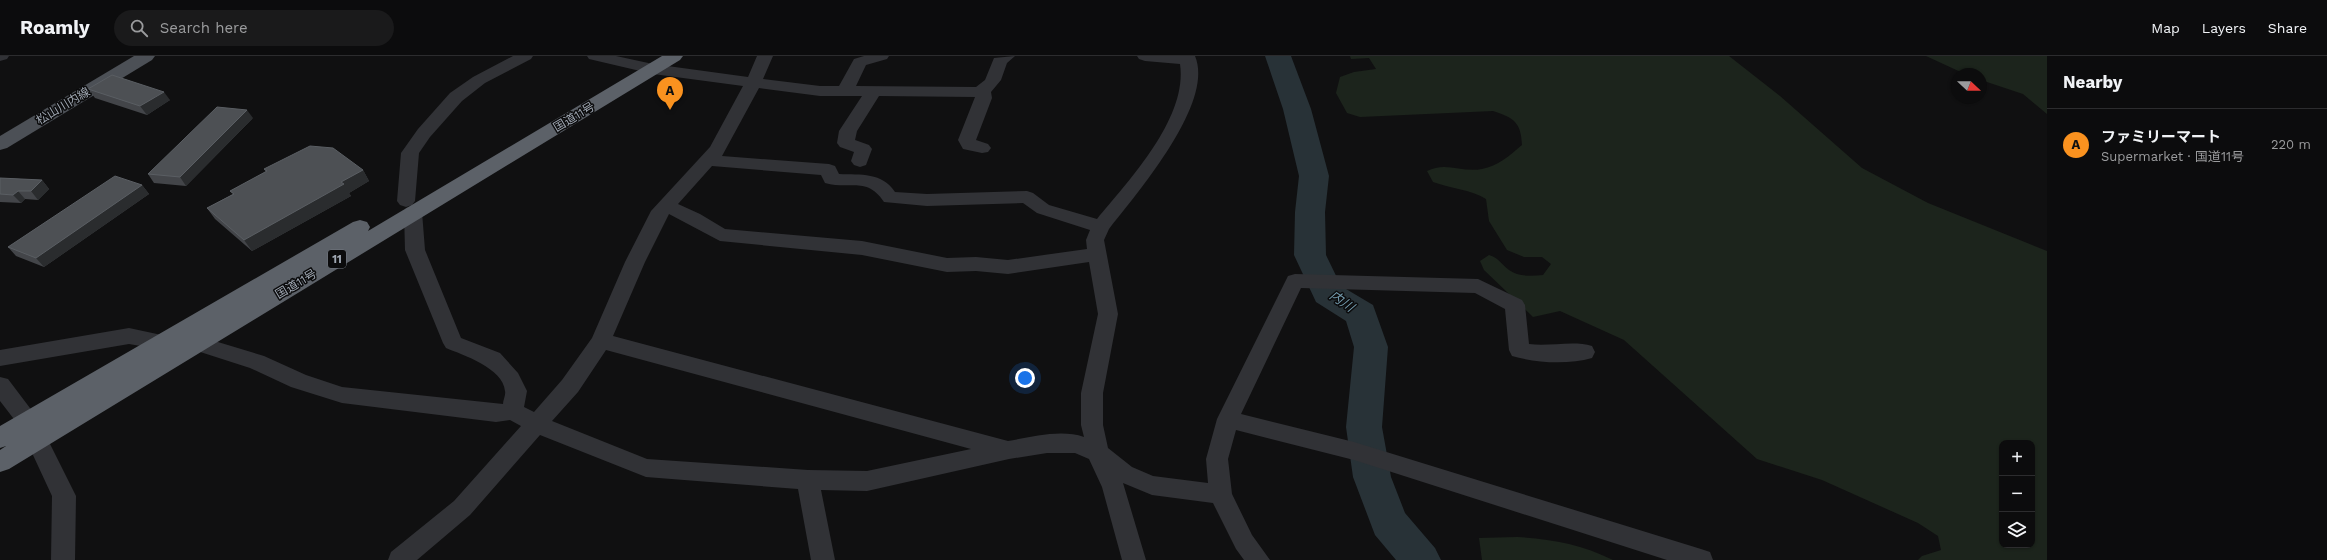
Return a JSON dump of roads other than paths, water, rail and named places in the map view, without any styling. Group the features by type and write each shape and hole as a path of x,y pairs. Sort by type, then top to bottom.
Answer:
{"highway":[{"name":"国道11号","path":"0,438 33,431 198,344 635,61 674,56"},
{"name":"国道11号","path":"0,462 33,431 164,342 409,206"}],"main road":[{"name":"松山川内線","path":"0,144 146,56"}],"street":[{"path":"512,411 516,391 511,379 493,359 453,343 437,308 415,250 409,206 410,153 424,132 456,97 479,80 524,56"},
{"path":"595,56 635,61 753,83 820,91 982,91 988,88 996,75 1000,61 1007,56"},
{"path":"400,560 462,508 570,386 601,341 634,262 658,215 717,150 753,83 765,56"},
{"path":"845,91 860,62 881,56"},
{"path":"1134,560 1113,487 1098,453 1092,425 1092,392 1108,314 1095,240 1101,227 1168,137 1190,89 1188,58 1145,56"},
{"path":"860,162 863,149 846,143 848,131 874,91"},
{"path":"982,91 984,98 967,140 969,145 982,148"},
{"path":"708,160 829,170 831,179 873,181 879,184 890,198 927,200 1027,197 1043,209 1101,227"},
{"path":"665,207 683,212 702,221 720,235 862,248 947,265 976,264 1008,267 1097,254"},
{"path":"1258,560 1244,542 1220,494 1217,459 1228,419 1295,281 1348,284 1478,286 1515,305 1518,350 1543,354 1586,352"},
{"path":"0,358 129,336 164,342"},
{"path":"601,341 1009,450"},
{"path":"198,344 257,362 299,381 342,395 496,413 512,411 536,424 646,468 808,480 867,481 1009,450 1047,444 1077,444 1098,453 1124,474 1152,485 1178,490 1220,494"},
{"path":"0,385 33,431 64,496 63,560"},
{"path":"1228,419 1354,451 1701,560"},
{"path":"808,480 823,560"}],"waterway":[{"name":"内川","path":"1278,56 1297,109 1314,176 1310,212 1310,255 1328,294 1361,314 1371,347 1364,427 1372,477 1389,523 1421,560"}],"place":[{"name":"ファミリーマート","path":"670,110"}]}
